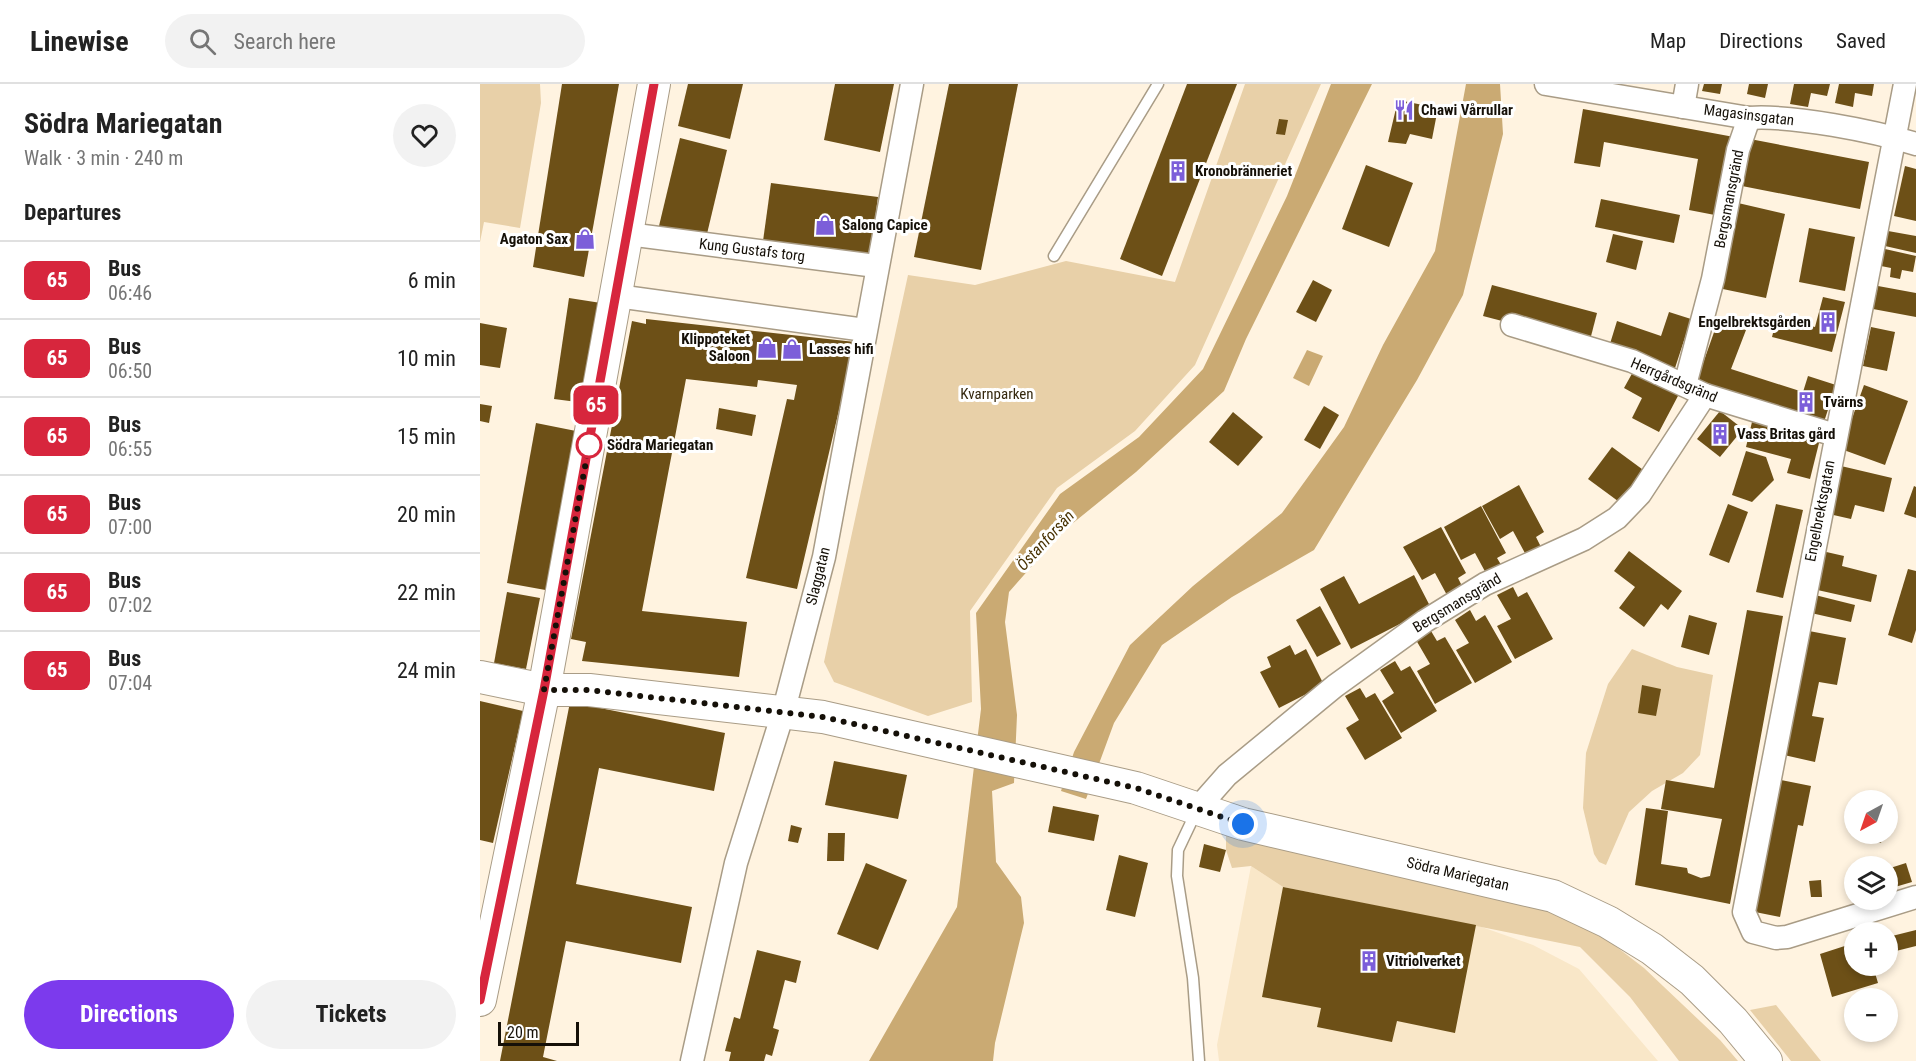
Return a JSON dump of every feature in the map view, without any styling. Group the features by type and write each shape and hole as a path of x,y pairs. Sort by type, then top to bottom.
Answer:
{"street":[{"path":"480,1000 544,690 654,84"},
{"name":"Slaggatan","path":"692,1061 736,863 783,713 824,557 875,273 912,84"},
{"name":"Magasinsgatan","path":"1546,84 1749,118 1773,116 1905,141"},
{"path":"1683,107 1688,84"},
{"name":"Engelbrektsgatan","path":"1905,84 1905,141 1835,435 1744,912 1753,932 1776,938 1787,937 1916,897"},
{"name":"Bergsmansgränd","path":"1685,385 1713,279 1738,150 1749,118"},
{"name":"Kung Gustafs torg","path":"628,234 875,273"},
{"path":"616,296 865,330"},
{"name":"Herrgårdsgränd","path":"1512,325 1632,362 1705,395 1835,435"},
{"name":"Bergsmansgränd","path":"1197,809 1227,775 1335,686 1416,627 1485,584 1584,539 1617,518 1640,494 1705,395"},
{"path":"480,678 544,690 579,690 783,713"},
{"name":"Södra Mariegatan","path":"783,713 823,717 1136,788 1263,830 1553,896 1608,922 1652,949 1692,980 1733,1021 1766,1061"}],"lane":[{"path":"1054,256 1158,84"},
{"path":"1197,809 1178,850 1177,876 1193,978 1199,1061"}],"shaded area":[{"path":"1251,866 1283,887 1476,925 1533,945 1579,969 1658,1061 1219,1061 1217,1045"}],"green space":[{"path":"480,84 540,84 541,103 520,228 484,222 480,242"},
{"name":"Kvarnparken","path":"1245,84 1321,84 1195,365 1135,431 1057,488 970,611 972,702 928,716 834,682 824,662 908,275 975,285 1066,261 1175,282"},
{"path":"1632,649 1677,667 1713,675 1700,755 1683,773 1652,791 1629,812 1606,865 1599,862 1594,854 1583,808 1586,753 1608,684"},
{"path":"1226,832 1413,880 1536,906 1592,928 1644,968 1720,1040 1738,1061 1679,1061 1630,997 1580,947 1283,887 1251,866 1232,868 1226,850"},
{"path":"1776,1005 1821,1061 1791,1061 1750,1010"}],"water":[{"name":"Östanforsån","path":"1331,84 1372,84 1246,339 1224,391 1136,472 1062,532 1009,592 1005,622 1017,715 1014,783 992,791 996,862 1021,897 1024,923 995,1043 993,1061 869,1061 957,907 981,709 976,613 1060,494 1139,437 1203,369 1287,196"},
{"path":"1466,84 1500,84 1503,134 1463,295 1417,380 1314,550 1232,597 1162,645 1114,723 1086,799 1061,791 1074,752 1130,645 1193,586 1282,513 1344,427 1383,345 1435,251"},
{"path":"1307,350 1323,356 1309,386 1293,378"}],"building":[{"path":"562,84 619,84 584,277 533,267"},
{"path":"688,84 743,84 730,139 678,126"},
{"path":"835,84 894,84 880,152 824,140"},
{"path":"949,84 1018,84 981,270 914,257"},
{"name":"Kronobränneriet","path":"1187,84 1237,84 1162,276 1120,259"},
{"path":"1704,84 1722,84 1720,94 1702,91"},
{"path":"1749,84 1768,84 1765,98 1747,94"},
{"path":"1794,84 1830,84 1827,96 1811,93 1808,107 1790,104"},
{"path":"1839,84 1874,84 1872,96 1855,93 1853,107 1835,103"},
{"path":"1398,100 1438,108 1432,139 1410,134 1406,144 1388,142"},
{"path":"1583,109 1734,137 1720,216 1689,210 1698,159 1604,142 1600,167 1574,163"},
{"path":"1279,119 1288,120 1285,135 1276,134"},
{"path":"680,138 727,150 706,238 659,226"},
{"path":"1750,139 1869,162 1860,209 1742,186"},
{"path":"1366,165 1413,183 1389,247 1342,229"},
{"path":"1905,166 1916,169 1916,221 1894,216"},
{"path":"771,183 878,197 870,255 763,241"},
{"path":"1601,199 1680,215 1674,243 1595,227"},
{"path":"1738,203 1785,214 1766,298 1718,288"},
{"path":"1809,228 1855,237 1845,291 1799,282"},
{"path":"1888,231 1916,236 1916,253 1885,246"},
{"path":"1613,234 1643,241 1636,270 1606,262"},
{"path":"1885,249 1916,256 1913,272 1902,270 1900,279 1890,277 1891,268 1881,266"},
{"path":"1313,280 1332,290 1316,322 1296,312"},
{"path":"1492,285 1597,313 1589,344 1483,316"},
{"path":"1878,286 1916,293 1916,317 1873,309"},
{"name":"Engelbrektsgården","path":"1823,297 1845,302 1832,352 1772,337 1777,317 1815,327"},
{"path":"569,298 601,303 585,403 554,399"},
{"path":"1669,312 1691,319 1675,368 1609,347 1617,321 1661,336"},
{"path":"646,319 855,342 797,589 746,578 787,399 794,400 797,385 758,380 757,387 686,379 642,611 747,622 739,677 582,661 586,642 571,639 632,321 646,324"},
{"path":"1718,321 1746,330 1731,369 1803,392 1808,376 1836,385 1823,425 1696,383"},
{"path":"480,323 507,328 500,368 480,365"},
{"path":"1871,327 1895,332 1887,371 1863,366"},
{"path":"1634,370 1679,394 1659,432 1632,418 1642,398 1624,388"},
{"path":"1864,385 1908,401 1885,465 1841,449"},
{"path":"480,404 492,406 489,423 480,421"},
{"path":"1324,406 1339,415 1320,449 1304,440"},
{"path":"719,408 756,415 752,436 716,429"},
{"name":"Vass Britas gård","path":"1720,411 1743,429 1720,457 1697,439"},
{"path":"1233,412 1263,437 1238,466 1209,442"},
{"path":"1752,422 1820,439 1810,479 1787,473 1791,459 1746,447"},
{"path":"536,423 581,432 551,591 507,583"},
{"path":"1612,447 1646,472 1622,504 1588,479"},
{"path":"1746,451 1766,457 1774,480 1752,502 1732,495"},
{"path":"1841,466 1892,478 1884,512 1855,505 1851,519 1829,514"},
{"path":"1519,485 1544,532 1536,537 1541,547 1526,555 1513,531 1500,539 1482,506"},
{"path":"1914,486 1916,487 1916,518 1904,514"},
{"path":"1728,504 1748,512 1729,563 1709,555"},
{"path":"1776,504 1803,510 1783,598 1756,592"},
{"path":"1481,506 1506,553 1497,558 1503,568 1488,577 1475,553 1461,560 1444,527"},
{"path":"1441,527 1466,573 1458,578 1463,588 1448,597 1435,573 1422,580 1403,547"},
{"path":"1629,551 1682,591 1668,610 1661,604 1644,627 1619,608 1635,587 1614,571"},
{"path":"1822,551 1844,556 1842,566 1877,575 1871,602 1813,589"},
{"path":"1908,569 1916,571 1916,630 1912,643 1888,635"},
{"path":"1414,575 1431,608 1351,649 1320,589 1344,576 1359,604"},
{"path":"1513,587 1518,597 1527,592 1553,639 1515,659 1497,626 1511,619 1497,595"},
{"path":"507,592 540,598 526,669 494,663"},
{"path":"1815,595 1855,605 1851,622 1811,613"},
{"path":"1320,606 1341,644 1317,657 1296,620"},
{"path":"1470,610 1476,621 1485,615 1512,662 1475,683 1456,650 1469,643 1455,620"},
{"path":"1747,610 1783,616 1730,904 1635,885 1646,808 1668,811 1661,864 1687,868 1688,873 1701,878 1710,876 1722,819 1661,809 1666,780 1714,788"},
{"path":"1689,615 1717,623 1709,655 1681,647"},
{"path":"1431,631 1437,641 1445,637 1472,683 1435,704 1417,671 1430,664 1416,640"},
{"path":"1809,631 1846,638 1837,685 1819,682 1812,716 1824,718 1815,762 1784,755"},
{"path":"1290,645 1295,655 1306,649 1324,685 1279,708 1260,672 1271,667 1267,657"},
{"path":"1395,661 1401,671 1410,666 1437,711 1401,733 1382,701 1394,693 1380,670"},
{"path":"1642,685 1661,689 1656,716 1638,713"},
{"path":"1360,688 1366,698 1375,693 1402,738 1365,760 1346,728 1359,720 1345,696"},
{"path":"480,701 523,711 493,843 480,840"},
{"path":"570,702 725,733 714,791 599,768 576,884 692,907 681,963 566,941 543,1057 557,1061 500,1061"},
{"path":"834,761 907,775 898,819 825,805"},
{"path":"1781,780 1811,786 1803,826 1798,825 1780,917 1755,912"},
{"path":"1053,806 1099,815 1094,841 1048,832"},
{"path":"791,825 802,828 798,843 788,841"},
{"path":"828,833 845,833 844,861 827,861"},
{"path":"1204,844 1226,850 1220,872 1199,867"},
{"path":"1119,855 1148,863 1135,917 1106,910"},
{"path":"866,863 907,880 878,950 837,934"},
{"path":"1906,863 1912,882 1898,886 1898,866"},
{"path":"1821,880 1822,897 1811,897 1809,881"},
{"name":"Vitriolverket","path":"1283,887 1476,925 1455,1033 1397,1021 1392,1042 1317,1027 1321,1008 1262,997"},
{"path":"1916,930 1916,946 1898,950 1898,934"},
{"path":"1844,946 1844,976 1876,976 1878,983 1862,988 1844,988 1844,993 1832,997 1820,954"},
{"path":"757,950 801,961 796,983 785,980 773,1028 779,1030 772,1056 766,1054 764,1061 729,1061 731,1052 725,1051 734,1017 740,1019"}],"bus line":[{"name":"65","path":"480,1000 544,690 654,84"}],"place":[{"name":"Chawi Vårrullar","path":"1404,110"},
{"name":"Kronobränneriet","path":"1178,171"},
{"name":"Salong Capice","path":"825,225"},
{"name":"Agaton Sax","path":"585,239"},
{"name":"Engelbrektsgården","path":"1828,322"},
{"name":"Klippoteket Saloon","path":"767,348"},
{"name":"Lasses hifi","path":"792,349"},
{"name":"Tvärns","path":"1806,402"},
{"name":"Vass Britas gård","path":"1720,434"},
{"name":"Södra Mariegatan","path":"589,445"},
{"name":"Vitriolverket","path":"1369,961"}],"route":[{"path":"589,445 544,690 589,690 823,717 1136,788 1243,824"}]}
